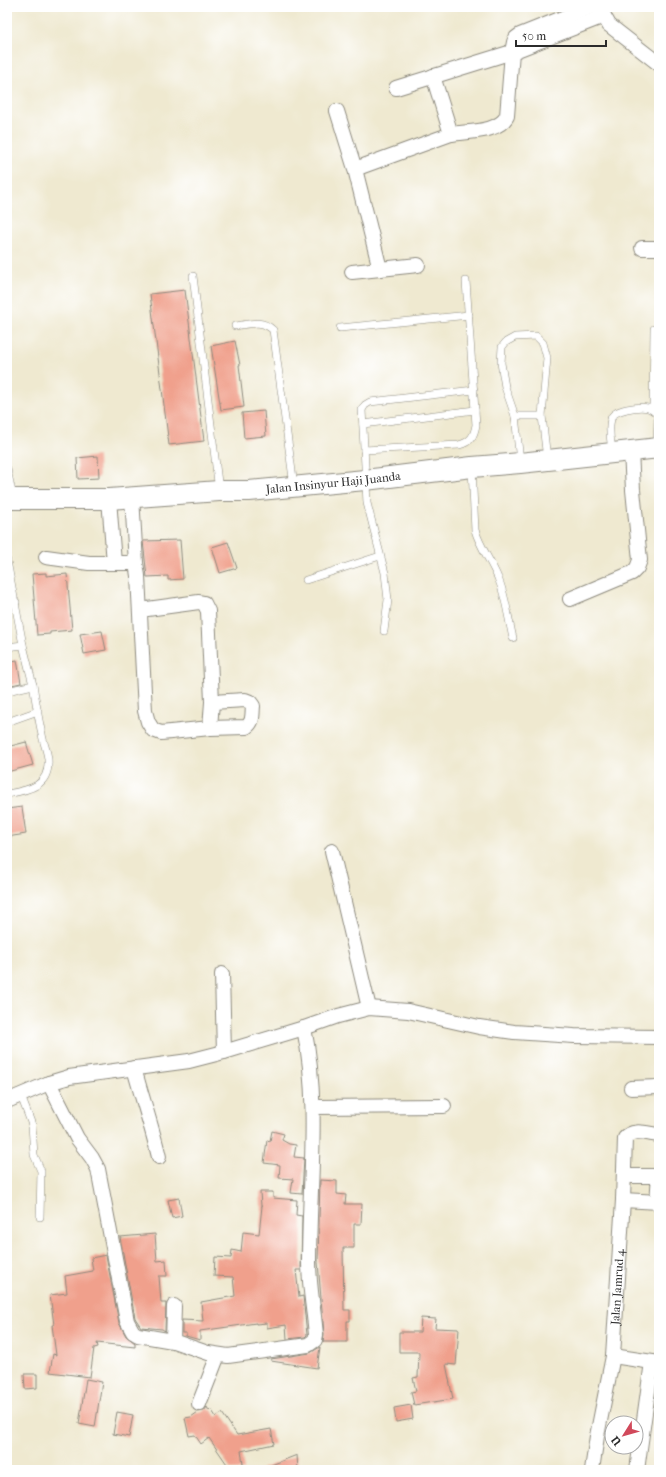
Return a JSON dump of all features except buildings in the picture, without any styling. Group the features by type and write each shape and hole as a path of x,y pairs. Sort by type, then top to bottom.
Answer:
{"main road":[{"name":"Jalan Insinyur Haji Juanda","path":"10,499 109,499 219,491 249,491 658,448"}],"street":[{"path":"355,169 451,134 494,128 504,121 507,116 512,52 516,38 520,35 590,7"},
{"path":"396,88 512,52 601,12 609,25 659,64"},
{"path":"433,76 451,134"},
{"path":"337,111 355,169 380,270"},
{"path":"642,248 659,248"},
{"path":"352,272 418,265"},
{"path":"570,599 632,573 639,564 640,560 633,490 621,452"},
{"path":"132,497 145,711 148,722 153,730 161,733 210,728 246,727 252,721 253,706 250,702 245,700 212,702"},
{"path":"109,499 114,563"},
{"path":"46,557 74,562 136,563"},
{"path":"140,610 199,602 204,603 206,606 208,611 212,702 210,728"},
{"path":"332,851 369,1008"},
{"path":"222,974 224,1052"},
{"path":"7,1101 49,1084 75,1076 189,1061 224,1052 304,1028 338,1016 369,1008 408,1011 480,1027 514,1032 574,1036 659,1037"},
{"path":"49,1084 77,1138 92,1158 98,1169 127,1321 133,1332 138,1335 173,1342 218,1355 228,1356 308,1345 315,1340 316,1335 309,1264 313,1107 308,1047 304,1028"},
{"path":"134,1068 152,1126 159,1157"},
{"path":"631,1088 659,1087"},
{"path":"313,1107 444,1106"},
{"name":"Jalan Jamrud 4","path":"592,1470 597,1436 613,1356 623,1200 625,1138 628,1134 633,1132 659,1135"},
{"path":"623,1200 658,1202 659,1176 624,1176"},
{"path":"173,1342 174,1306"},
{"path":"199,1404 218,1355"},
{"path":"613,1356 656,1363 636,1470"}],"lane":[{"path":"194,276 219,491"},
{"path":"364,450 459,445 466,443 472,438 475,430 475,410 466,281"},
{"path":"340,328 469,315"},
{"path":"235,326 259,323 268,324 273,330 294,486"},
{"path":"653,410 654,329"},
{"path":"520,463 515,416 505,387 501,363 502,347 506,342 515,337 536,336 543,343 547,358 542,416 547,460"},
{"path":"384,630 388,600 385,573 367,504 362,410 365,405 370,402 474,390"},
{"path":"621,452 610,425 613,414 618,411 646,408 653,410 658,415 659,420 658,448"},
{"path":"363,424 475,410"},
{"path":"515,416 542,416"},
{"path":"472,467 475,530 498,578 513,638"},
{"path":"7,469 10,499"},
{"path":"306,580 380,556"},
{"path":"7,561 23,645 38,710 41,734 48,757 48,772 43,780 26,791 7,794"},
{"path":"7,604 16,602"},
{"path":"7,647 23,645"},
{"path":"7,691 33,685"},
{"path":"7,722 38,710"},
{"path":"21,1096 32,1125 34,1155 41,1171 40,1217"}]}
